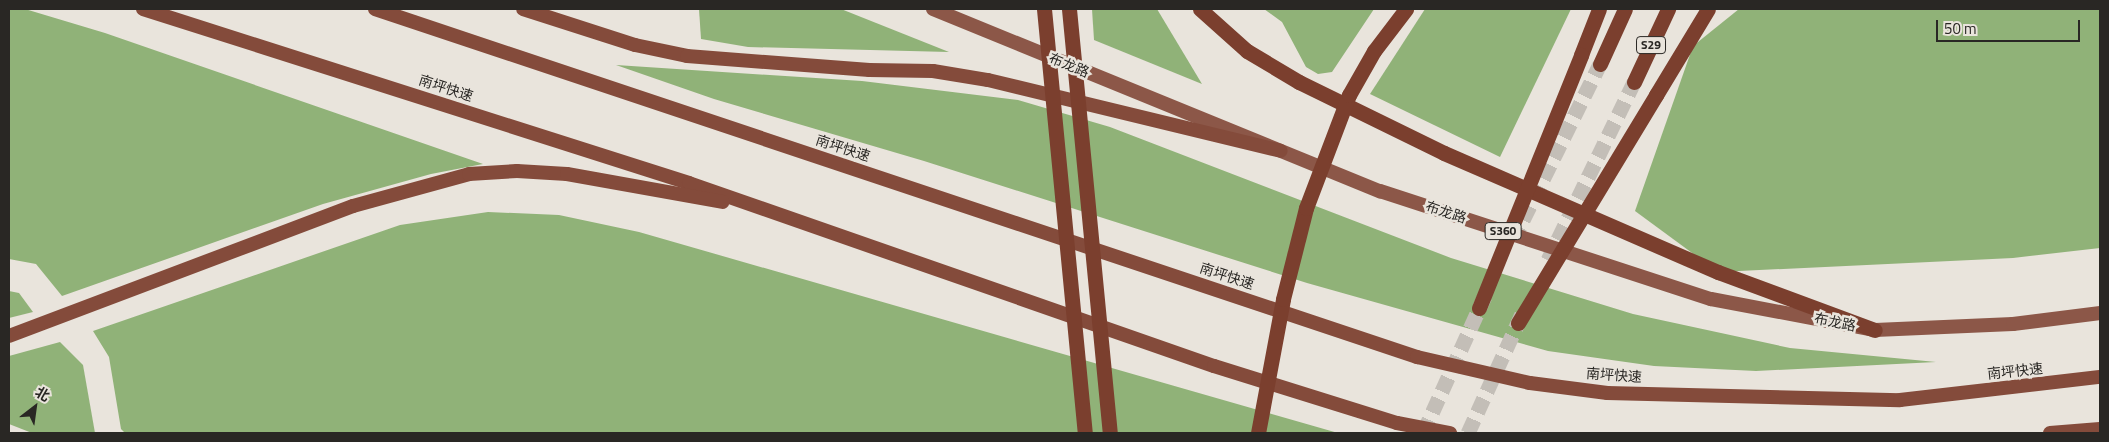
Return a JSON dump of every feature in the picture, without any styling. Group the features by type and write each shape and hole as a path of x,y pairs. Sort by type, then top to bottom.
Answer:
{"highway":[{"name":"南坪快速","path":"142,9 689,183 1214,366 1398,422 1450,433"},
{"name":"南坪快速","path":"375,9 1417,357 1530,383 1606,393 1900,400 2100,377"},
{"path":"523,9 636,45 687,56 832,68 933,71 979,78 1281,151"},
{"path":"1044,9 1085,433"},
{"path":"1069,9 1110,433"},
{"path":"1200,9 1248,51 1299,82 1444,153 1718,272 1875,330"},
{"path":"1258,433 1283,299 1306,208 1349,96 1374,51 1406,9"},
{"path":"1479,308 1599,9"},
{"path":"1600,64 1625,9"},
{"name":"S29","path":"1634,82 1668,9"},
{"path":"1518,322 1708,9"},
{"path":"9,336 353,206 469,174 567,174 734,204 810,225"},
{"path":"2050,433 2100,429"}],"main road":[{"name":"布龙路","path":"933,9 1380,191 1711,299 1875,330 2013,324 2100,313"}],"green space":[{"path":"9,9 25,9 105,33 483,164 431,174 323,204 62,296 36,264 9,259"},
{"path":"699,9 841,9 949,52 748,47 701,39"},
{"path":"1092,9 1157,9 1202,84 1094,40"},
{"path":"1264,9 1374,9 1332,72 1318,74 1306,67 1282,22"},
{"path":"1425,9 1571,9 1500,157 1370,94"},
{"path":"1739,9 2100,9 2100,248 2013,258 1718,272 1635,211 1693,46"},
{"path":"616,65 862,81 1018,100 1110,127 1451,258 1633,314 1790,348 1936,362 1756,371 1654,366 1548,351 1307,283 924,161 714,99"},
{"path":"488,212 559,215 639,232 1338,433 125,433 121,429 109,357 93,331 400,225"},
{"path":"9,291 19,293 33,312 9,318"},
{"path":"60,342 83,365 95,433 32,433 9,424 9,356"}],"tunnel":[{"path":"1513,240 1600,64"},
{"path":"1548,260 1634,82"},
{"path":"1423,433 1485,296"},
{"path":"1468,433 1523,312"}]}
